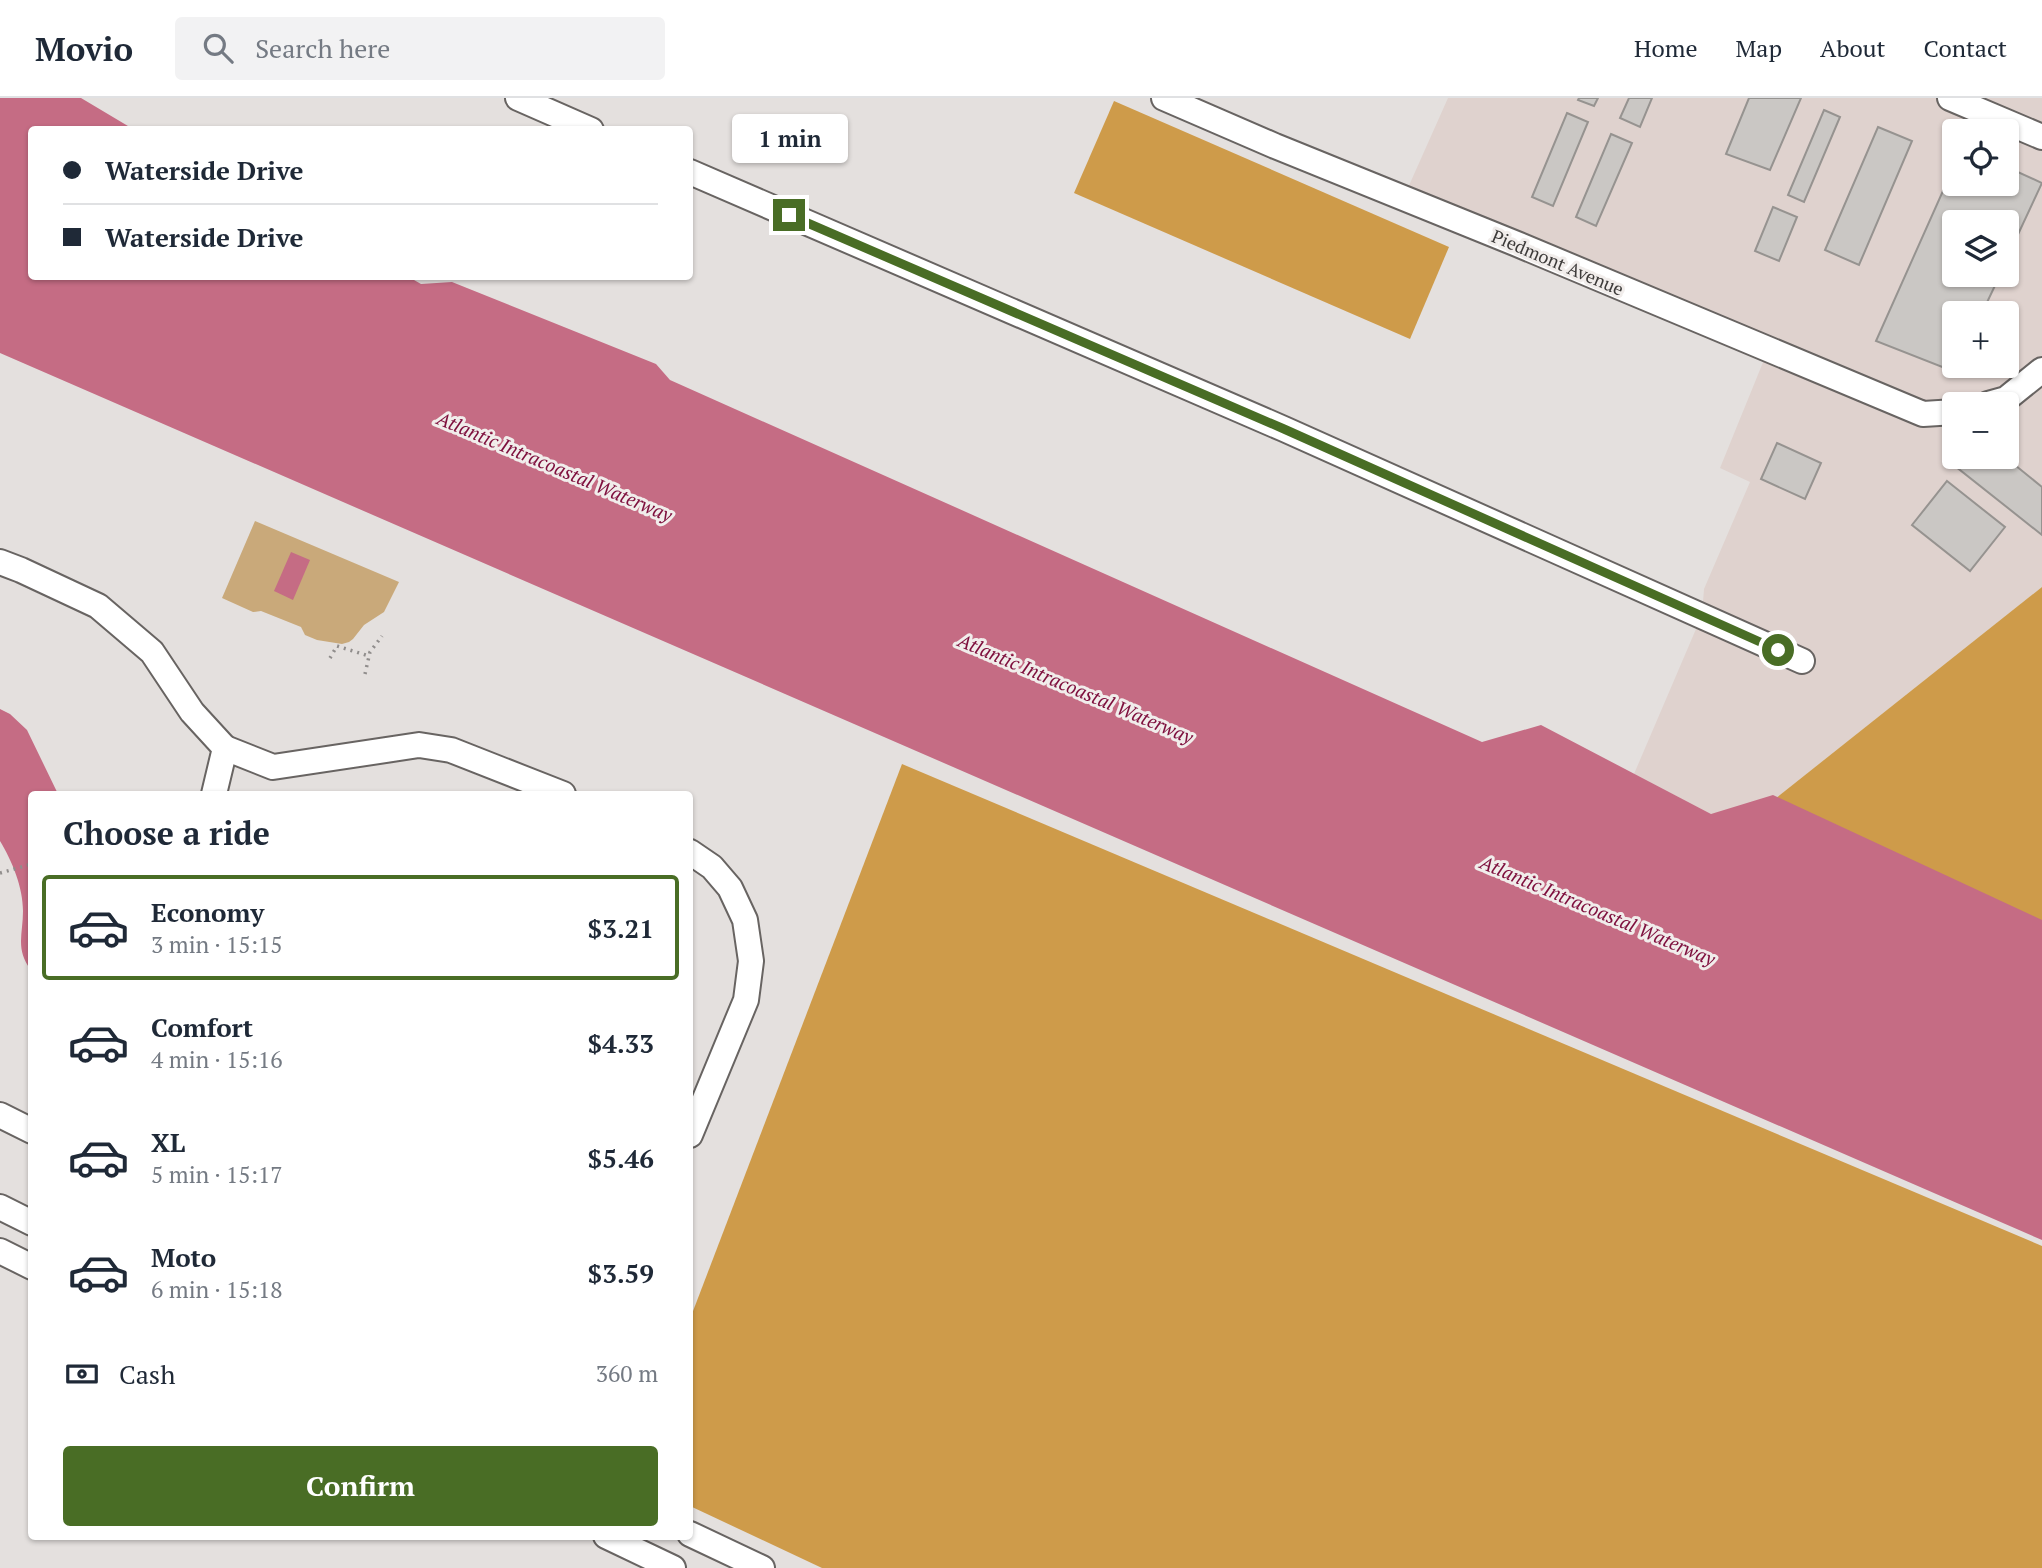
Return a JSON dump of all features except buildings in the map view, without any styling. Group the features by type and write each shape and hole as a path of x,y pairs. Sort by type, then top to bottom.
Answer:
{"street":[{"path":"518,98 582,126"},
{"name":"Piedmont Avenue","path":"1164,98 1923,414 1942,413"},
{"path":"1950,98 2042,137"},
{"path":"693,173 1284,429 1802,661"},
{"path":"2015,392 2042,370"},
{"path":"0,562 98,606 152,652 192,712 225,748 274,767 391,749 430,747 451,750 556,791"},
{"path":"215,791 225,748"},
{"path":"693,854 712,867 730,888 745,920 751,961 746,1000 693,1128"},
{"path":"0,1115 28,1129"},
{"path":"0,1207 28,1221"},
{"path":"0,1251 28,1265"},
{"path":"693,1535 762,1568"},
{"path":"614,1540 673,1568"}],"path":[{"path":"365,674 373,646 383,636"},
{"path":"330,658 338,645 369,656"},
{"path":"0,873 28,865"}],"shaded area":[{"path":"1448,98 2042,98 2042,587 1766,806 1711,814 1634,774 1702,615 1704,589 1750,482 1720,468 1768,350 1403,199"},
{"path":"1114,101 1449,247 1410,339 1074,193"},
{"path":"255,521 399,582 384,612 364,625 353,639 342,644 317,640 305,635 301,627 261,611 253,612 222,598"},
{"path":"2042,587 2042,932 1766,806"},
{"path":"902,764 2042,1246 2042,1568 822,1568 693,1507 693,1311"}],"water":[{"name":"Atlantic Intracoastal Waterway","path":"0,98 81,98 128,126 28,126 28,280 414,280 421,284 452,282 656,364 670,380 1482,742 1541,725 1711,814 1773,795 2042,920 2042,1240 0,353"},
{"path":"291,552 310,560 293,600 274,591"},
{"path":"0,709 10,714 27,730 57,791 28,791 28,965 21,948 23,911 19,884 0,841"}],"route":[{"path":"789,215 1284,429 1778,650"}]}
